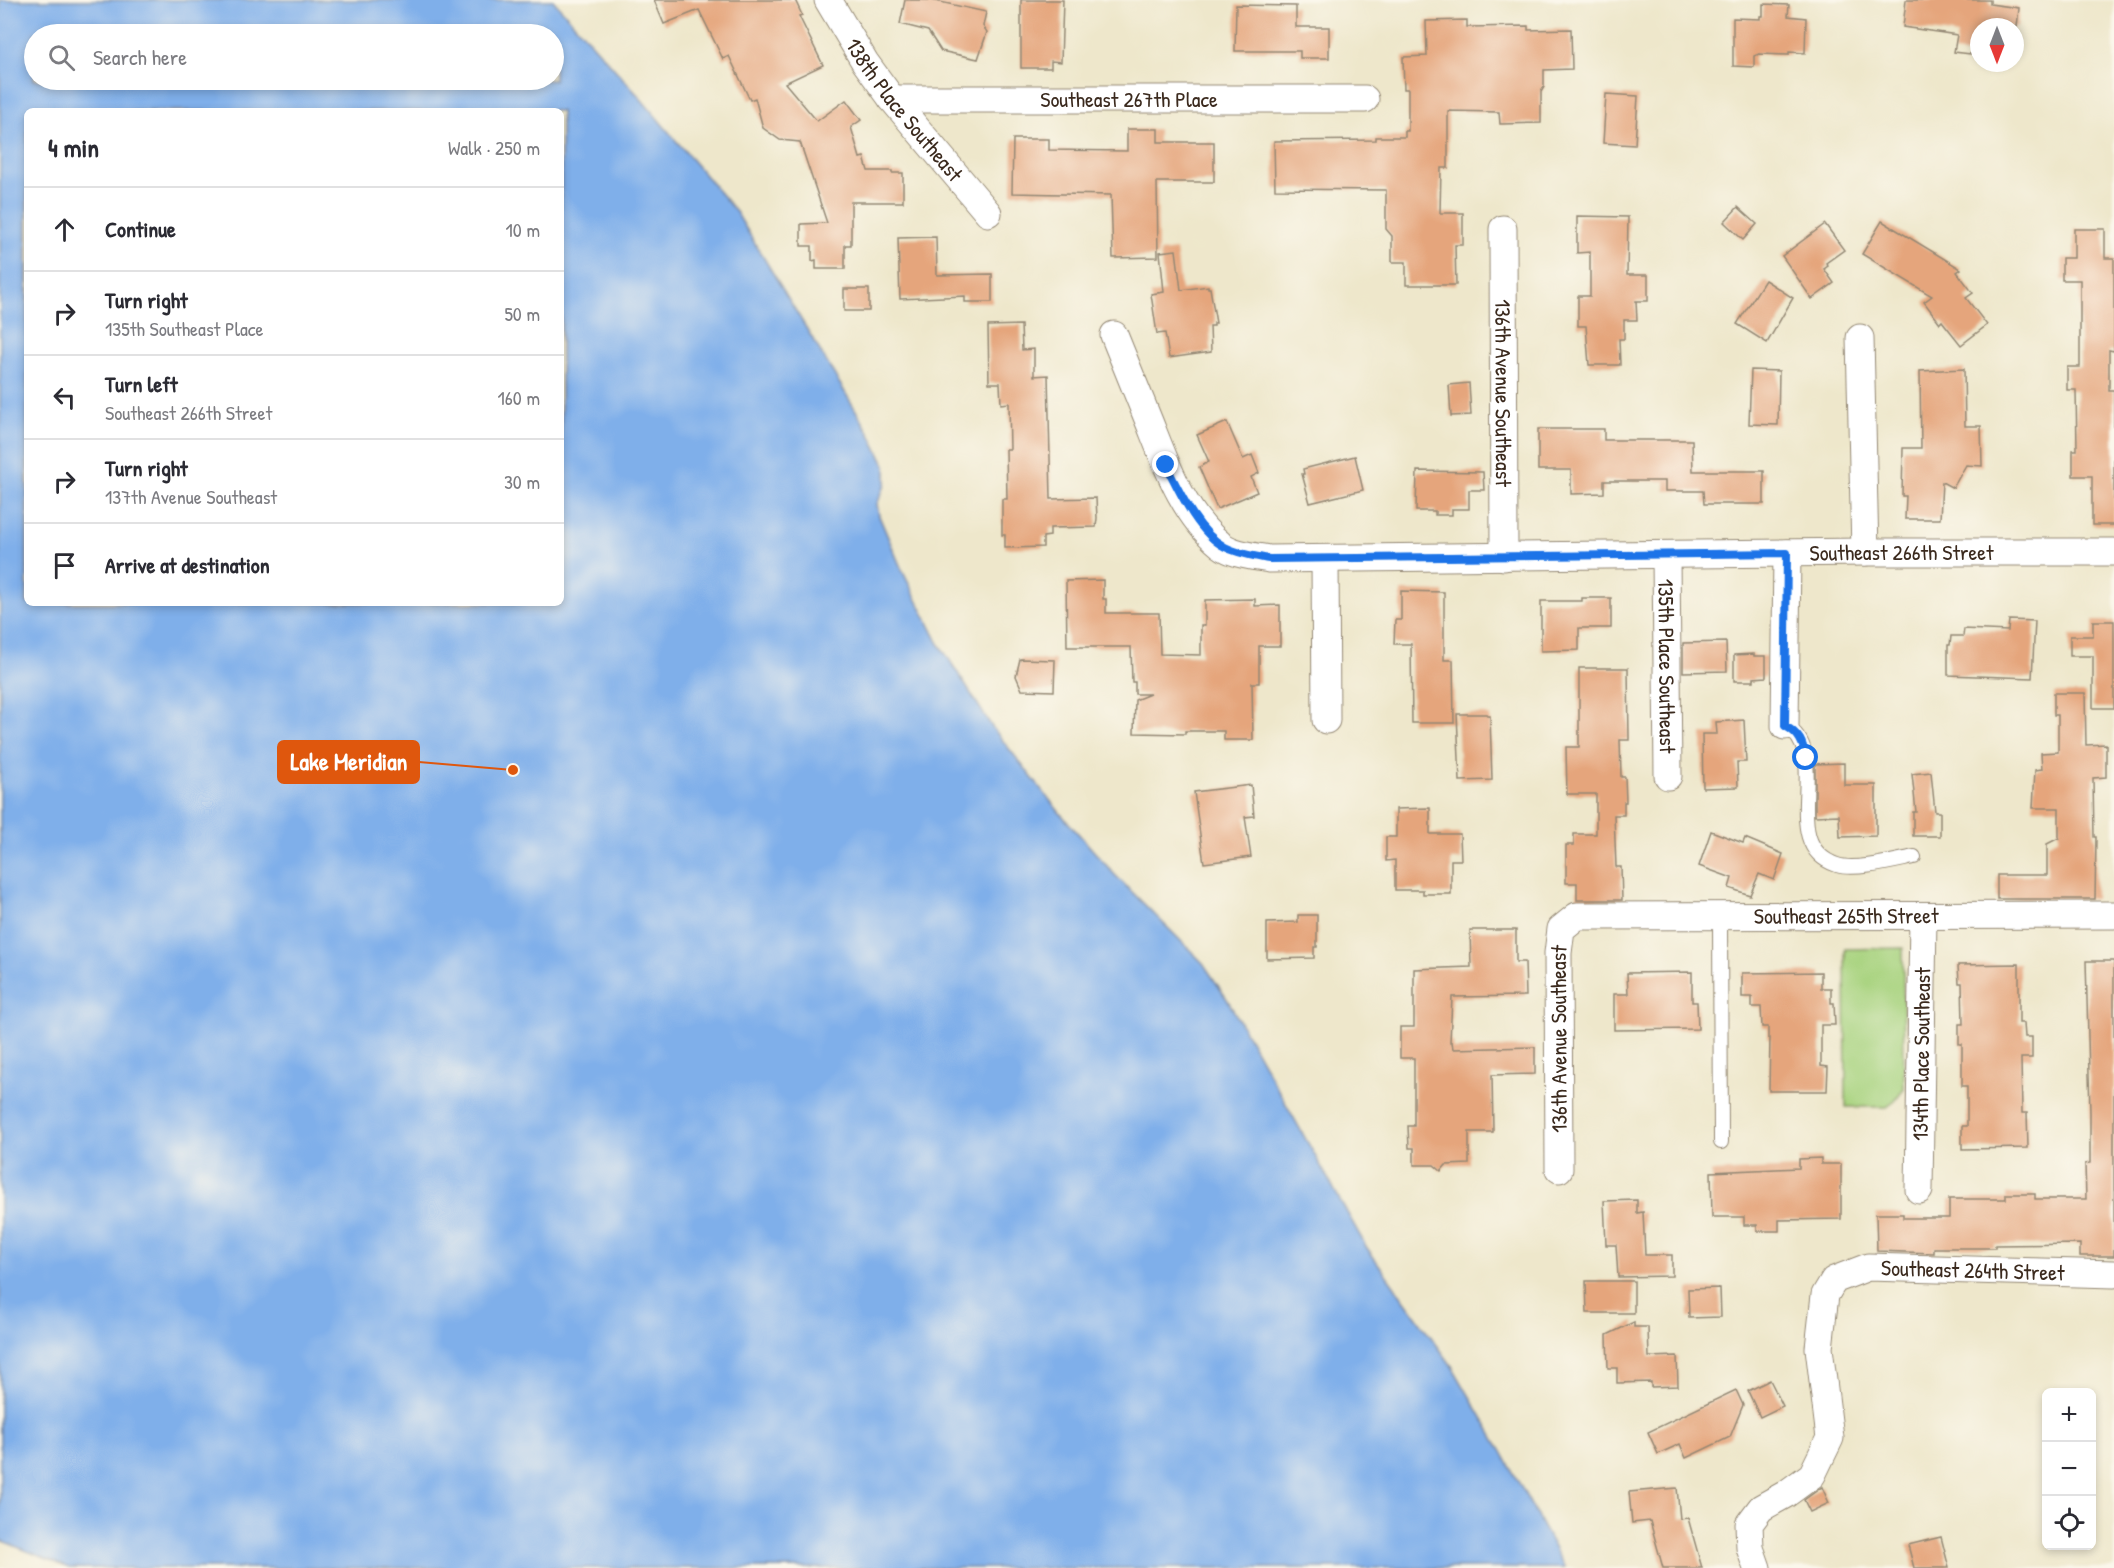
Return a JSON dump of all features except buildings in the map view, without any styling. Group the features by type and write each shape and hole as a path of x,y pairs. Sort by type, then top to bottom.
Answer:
{"street":[{"name":"138th Place Southeast","path":"828,0 865,62 892,99 988,213"},
{"name":"Southeast 267th Place","path":"892,99 1365,99"},
{"name":"136th Avenue Southeast","path":"1503,229 1504,557"},
{"name":"Southeast 266th Street","path":"1114,335 1171,475 1187,506 1202,526 1223,547 1244,554 1269,559 1325,559 1865,552 2114,552"},
{"path":"1860,338 1865,552"},
{"path":"1785,726 1787,553"},
{"name":"135th Place Southeast","path":"1666,555 1668,776"},
{"path":"1325,559 1326,720"},
{"name":"Southeast 265th Street","path":"1577,916 2114,915"},
{"name":"136th Avenue Southeast","path":"1559,1169 1558,952 1561,929 1577,916"},
{"name":"134th Place Southeast","path":"1919,1190 1923,916"},
{"name":"Southeast 264th Street","path":"1757,1568 1750,1548 1749,1524 1761,1508 1786,1494 1812,1475 1830,1438 1818,1348 1825,1295 1834,1280 1868,1267 2114,1274"}],"lane":[{"path":"1785,726 1795,731 1802,741 1806,758 1808,831 1811,846 1820,856 1838,866 1869,866 1914,857"},
{"path":"1720,917 1721,1142"}],"green space":[{"path":"1903,948 1904,1089 1887,1107 1846,1107 1845,949"}],"water":[{"path":"0,0 553,0 636,93 736,212 869,432 886,467 886,483 877,504 879,516 902,570 938,642 992,727 1060,813 1115,875 1203,963 1227,999 1367,1248 1452,1366 1565,1568 69,1568 0,1540"}],"place":[{"name":"Lake Meridian","path":"513,770"}],"route":[{"path":"1166,465 1187,506 1202,526 1223,547 1269,559 1787,553 1785,726 1795,731 1802,741 1806,758"}]}
